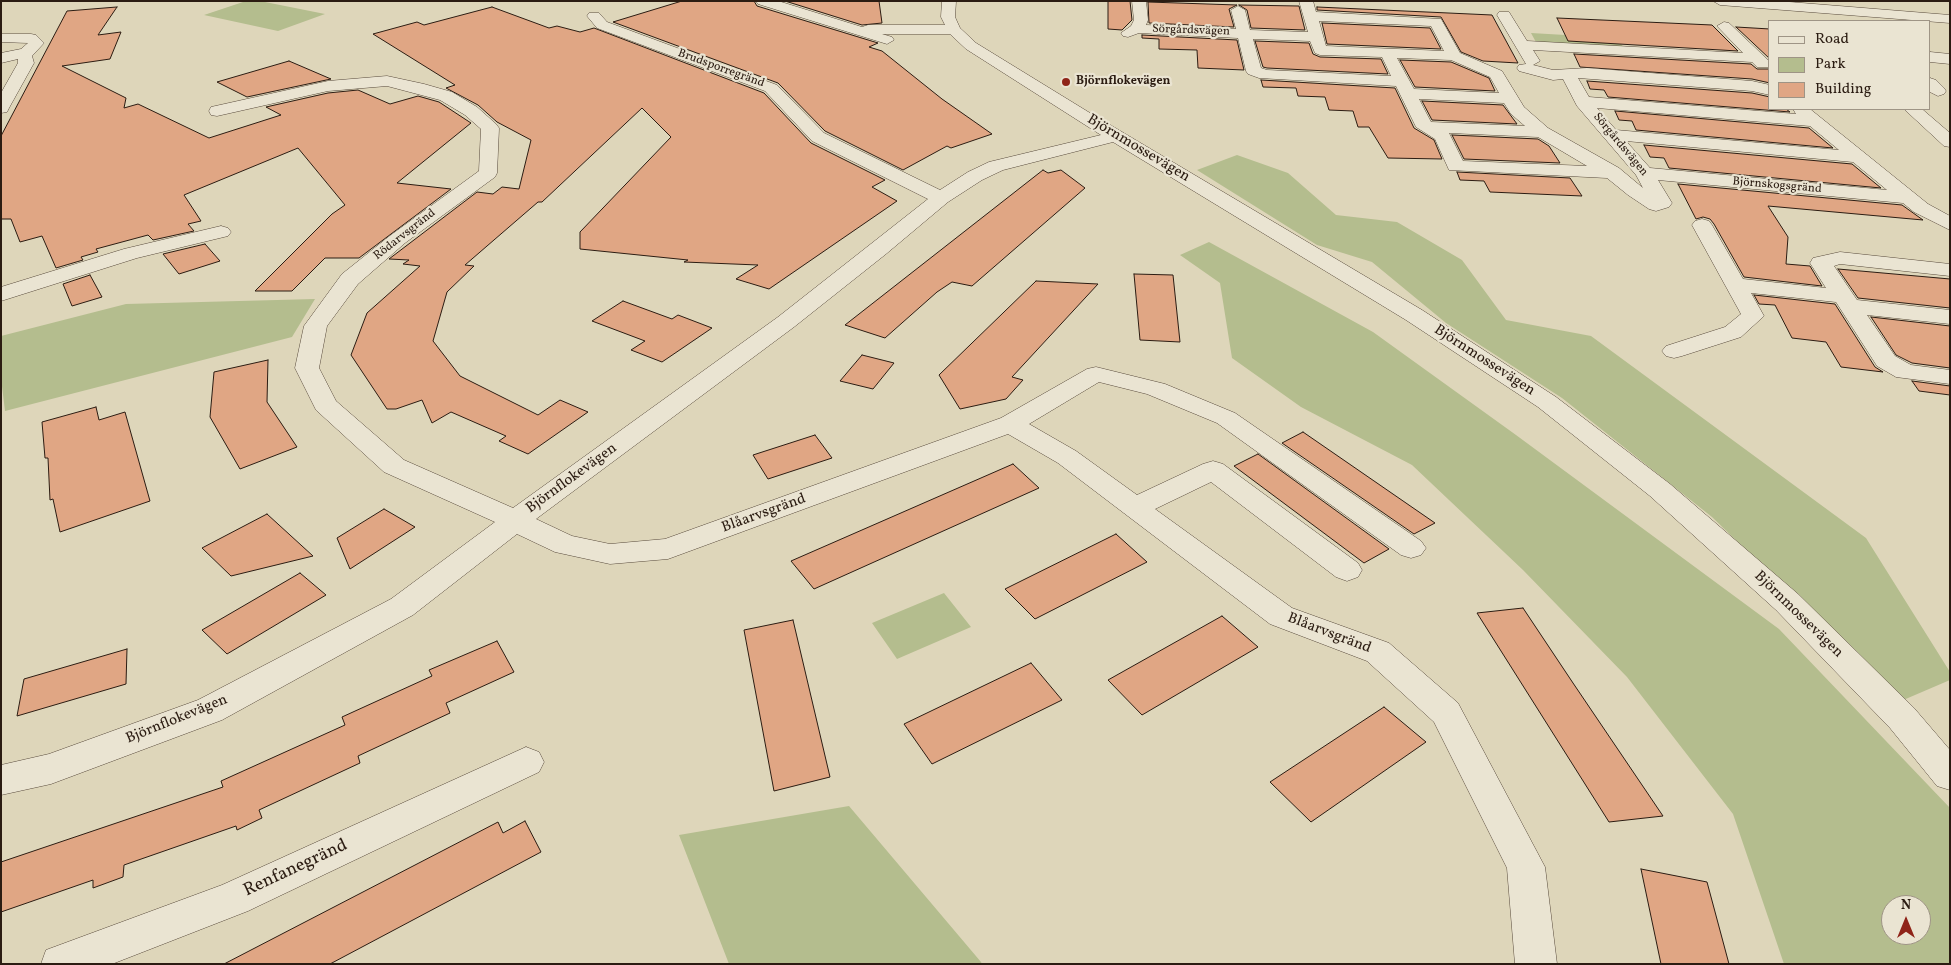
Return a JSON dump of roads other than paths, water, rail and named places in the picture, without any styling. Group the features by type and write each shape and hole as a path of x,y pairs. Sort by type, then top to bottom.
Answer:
{"street":[{"path":"763,1 888,40"},
{"path":"853,29 954,30 948,17 949,1"},
{"name":"Sörgårdsvägen","path":"1140,1 1141,20 1132,31 1334,34"},
{"path":"1306,1 1320,50 1454,56 1496,74 1525,68 1533,63 1504,15"},
{"path":"1720,1 1950,19"},
{"path":"1786,6 1805,20"},
{"name":"Sörgårdsvägen","path":"1238,10 1254,71 1260,73 1509,98"},
{"name":"Brudsporregränd","path":"594,16 602,25 771,88 818,137 941,198"},
{"path":"1311,16 1436,22 1454,56"},
{"path":"1724,26 1768,69"},
{"name":"Björnmossevägen","path":"954,30 971,46 1116,136 1414,315 1547,402 1660,490 1787,602 1902,718 1950,775"},
{"path":"1628,35 1640,51"},
{"path":"1,38 31,38 36,43 21,55 1,58"},
{"path":"1427,38 1445,39"},
{"path":"1523,45 1757,58"},
{"name":"Sörgårdsvägen","path":"1387,53 1425,127 1442,136 1456,166 1612,172"},
{"path":"1,108 26,63 25,57 21,55"},
{"path":"1931,57 1950,59"},
{"path":"1525,68 1553,75 1587,73 1752,86 1768,90"},
{"name":"Sörgårdsvägen","path":"1496,74 1518,110 1542,132 1612,172 1656,205 1662,203 1644,173 1614,135 1583,102 1568,74"},
{"name":"Rödarvsgränd","path":"217,112 328,86 387,81 418,87 446,96 471,111 490,128 488,173 398,239 350,278 316,326 307,368 325,405 394,466 516,520"},
{"path":"1583,102 1815,121"},
{"path":"1801,110 1921,208 1950,224"},
{"path":"1913,110 1950,142"},
{"name":"Sörgårdsvägen","path":"1425,127 1542,132"},
{"path":"1614,135 1859,157"},
{"name":"Björnflokevägen","path":"1,780 51,769 210,710 402,607 516,520 786,322 879,250 941,198 975,176 996,166 1116,136"},
{"name":"Björnskogsgränd","path":"1644,173 1910,198"},
{"path":"1674,351 1733,332 1752,316 1702,224"},
{"path":"1,294 131,253 221,232"},
{"path":"1950,270 1840,258 1821,263 1886,361 1905,372 1950,376"},
{"path":"1735,285 1950,317"},
{"name":"Blåarvsgränd","path":"516,520 540,534 565,545 610,554 668,549 1010,424 1096,374 1156,390 1226,418 1411,548"},
{"name":"Blåarvsgränd","path":"1010,424 1067,457 1281,616 1378,652 1446,714 1526,867 1536,964"},
{"path":"1135,507 1212,470 1347,570"},
{"name":"Renfanegränd","path":"61,964 234,898 526,762"}],"place":[{"name":"Björnflokevägen","path":"1066,82"}]}
